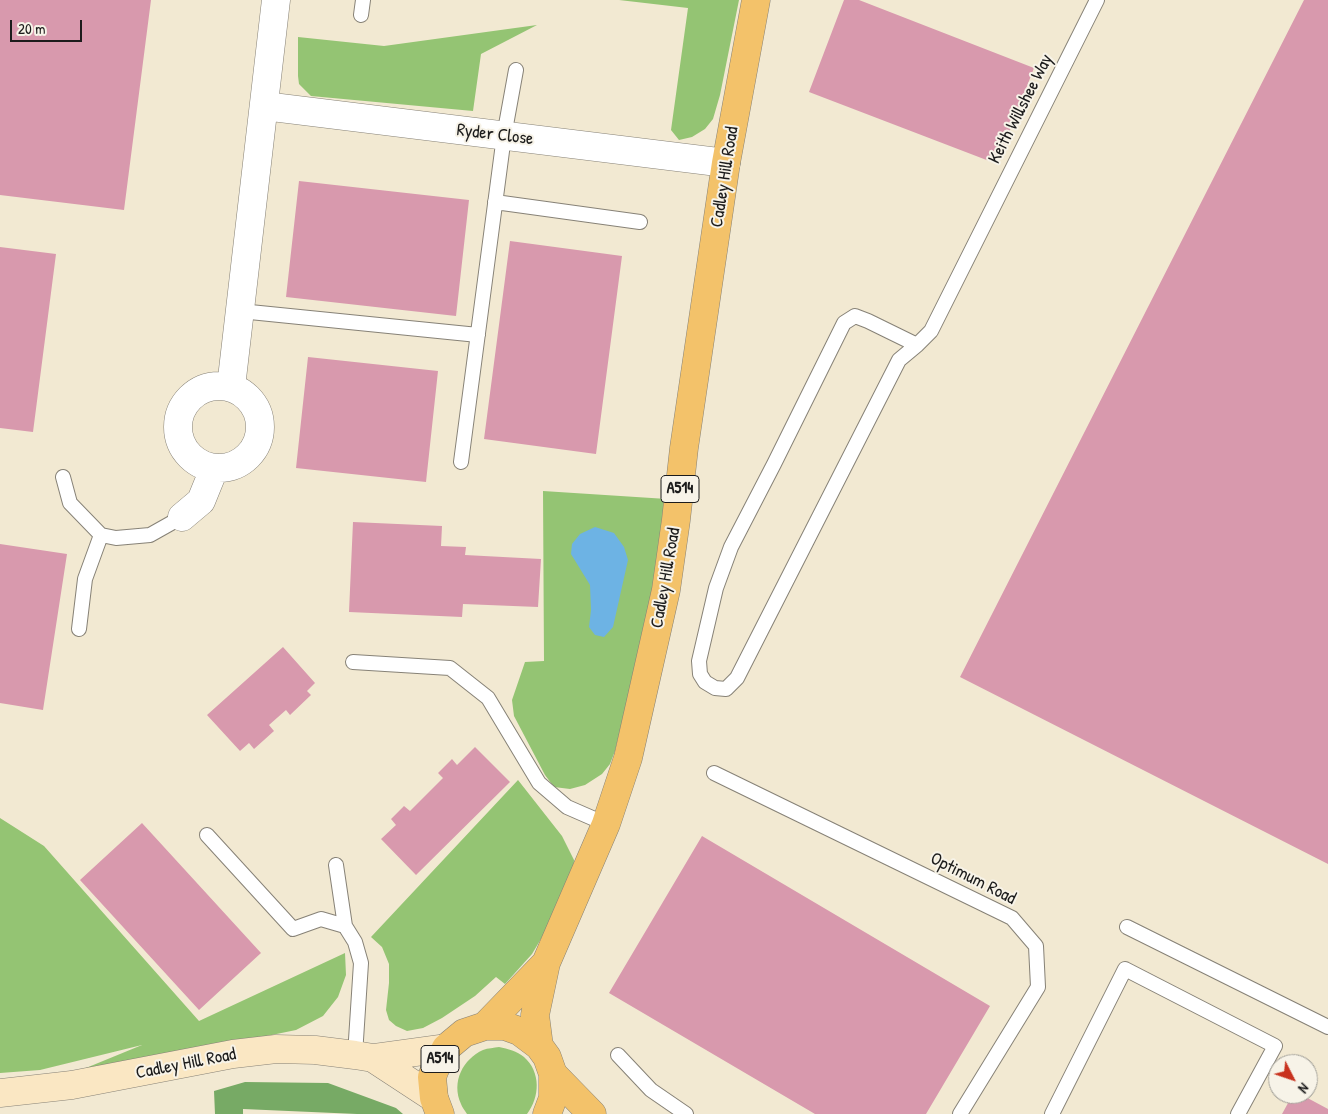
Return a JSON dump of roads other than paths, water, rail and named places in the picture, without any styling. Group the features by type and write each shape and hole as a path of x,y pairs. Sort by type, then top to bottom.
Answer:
{"main road":[{"name":"Cadley Hill Road","path":"539,1046 535,1015 546,963 606,824 628,758 666,590 684,448 726,164 756,0"},
{"name":"Cadley Hill Road","path":"485,1026 546,963"},
{"name":"A514","path":"437,1106 432,1077 446,1048 464,1033 485,1026 505,1026 519,1031 539,1046 547,1057 553,1074 553,1098 547,1114"},
{"name":"A514","path":"553,1074 592,1114"}],"street":[{"path":"231,387 276,0"},
{"name":"Ryder Close","path":"264,106 726,164"},
{"path":"212,386 231,387 246,395 256,407 261,422 258,442 249,456 231,467 214,469 197,462 184,450 178,432 178,418 181,409 194,393 212,386"},
{"path":"182,517 201,501 214,469"},
{"name":"Cadley Hill Road","path":"0,1093 72,1085 233,1054 276,1049 315,1050 364,1056 446,1048"},
{"name":"Cadley Hill Road","path":"364,1056 437,1106"}],"lane":[{"path":"361,15 362,0"},
{"name":"Keith Willshee Way","path":"917,345 855,316 844,323 731,547 716,588 700,661 700,674 705,682 714,688 726,689 737,678 899,360 917,345 931,331 1092,2"},
{"path":"461,462 504,136 516,70"},
{"path":"495,202 640,222"},
{"path":"240,311 478,335"},
{"path":"63,477 70,503 101,535 116,538 150,535 182,517"},
{"path":"79,629 85,578 101,535"},
{"path":"352,662 450,668 488,698 539,783 567,807 606,824"},
{"name":"Optimum Road","path":"714,772 1012,918 1036,946 1038,987 960,1114"},
{"path":"206,835 293,929 321,919 345,926"},
{"path":"336,865 345,926 355,942 361,963 364,1056"},
{"path":"1127,927 1328,1027"},
{"path":"1052,1114 1125,969 1275,1046 1238,1114"},
{"path":"618,1055 651,1090 686,1114"}],"water":[{"path":"595,527 614,533 624,547 628,560 613,627 604,637 595,635 589,627 591,610 590,585 571,554 572,544 580,534"}]}
